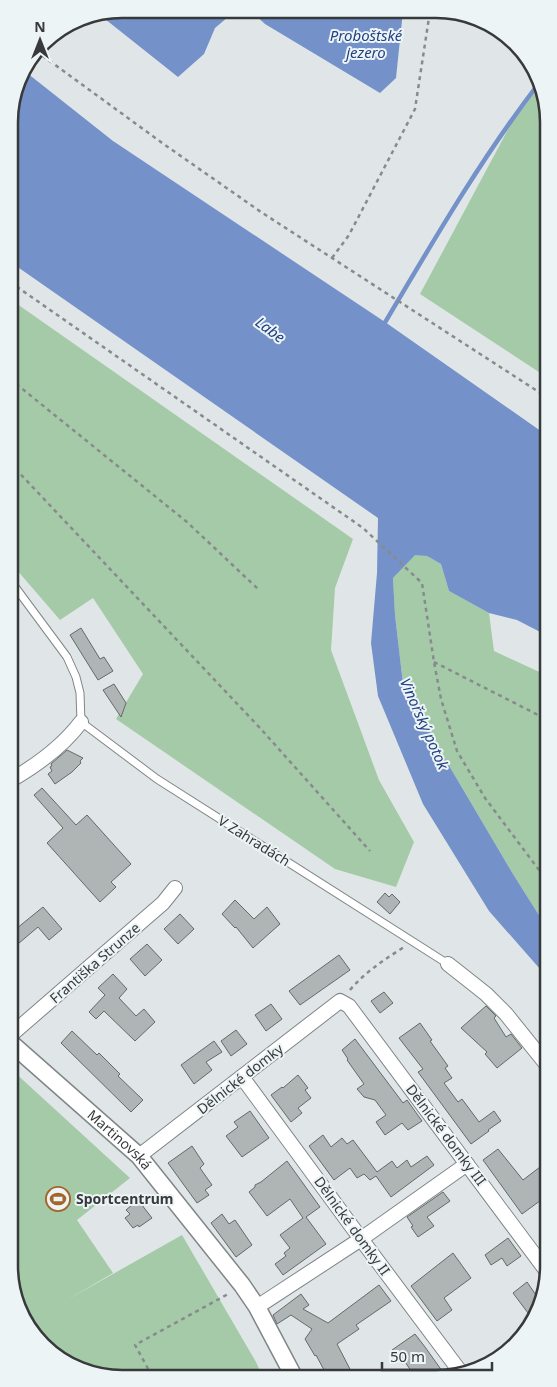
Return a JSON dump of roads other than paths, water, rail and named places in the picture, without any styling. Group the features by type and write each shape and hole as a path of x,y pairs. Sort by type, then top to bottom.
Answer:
{"street":[{"path":"18,775 52,752 82,722"},
{"name":"Františka Strunze","path":"18,1029 163,903 175,888"},
{"name":"V Zahradách","path":"448,964 486,994 506,1014 539,1055"},
{"name":"Dělnické domky","path":"139,1156 340,1001"},
{"name":"Dělnické domky III","path":"340,1001 349,1006 539,1261"},
{"name":"Martinovská","path":"18,1049 139,1156 242,1285 257,1307 290,1370"},
{"name":"Dělnické domky II","path":"242,1076 457,1367"},
{"path":"257,1307 361,1239 467,1164"}],"lane":[{"path":"18,591 68,657 80,693 82,722"},
{"name":"V Zahradách","path":"82,722 158,779 448,964"}],"water":[{"path":"227,18 215,28 204,54 178,77 105,19"},
{"name":"Proboštské jezero","path":"259,18 402,18 396,78 380,93 265,24"},
{"path":"29,74 113,141 385,322 540,430 540,632 517,620 489,613 449,591 441,564 427,556 415,555 393,578 403,684 441,752 539,916 539,968 489,911 423,804 378,696 371,643 377,573 378,518 18,267 18,115 21,95"}],"waterway":[{"path":"383,326 438,233 517,112 534,89"}],"place":[{"name":"Sportcentrum","path":"58,1199"}],"water label":[{"name":"Labe","path":"270,330"},
{"name":"Vinořský potok","path":"424,724"}]}
